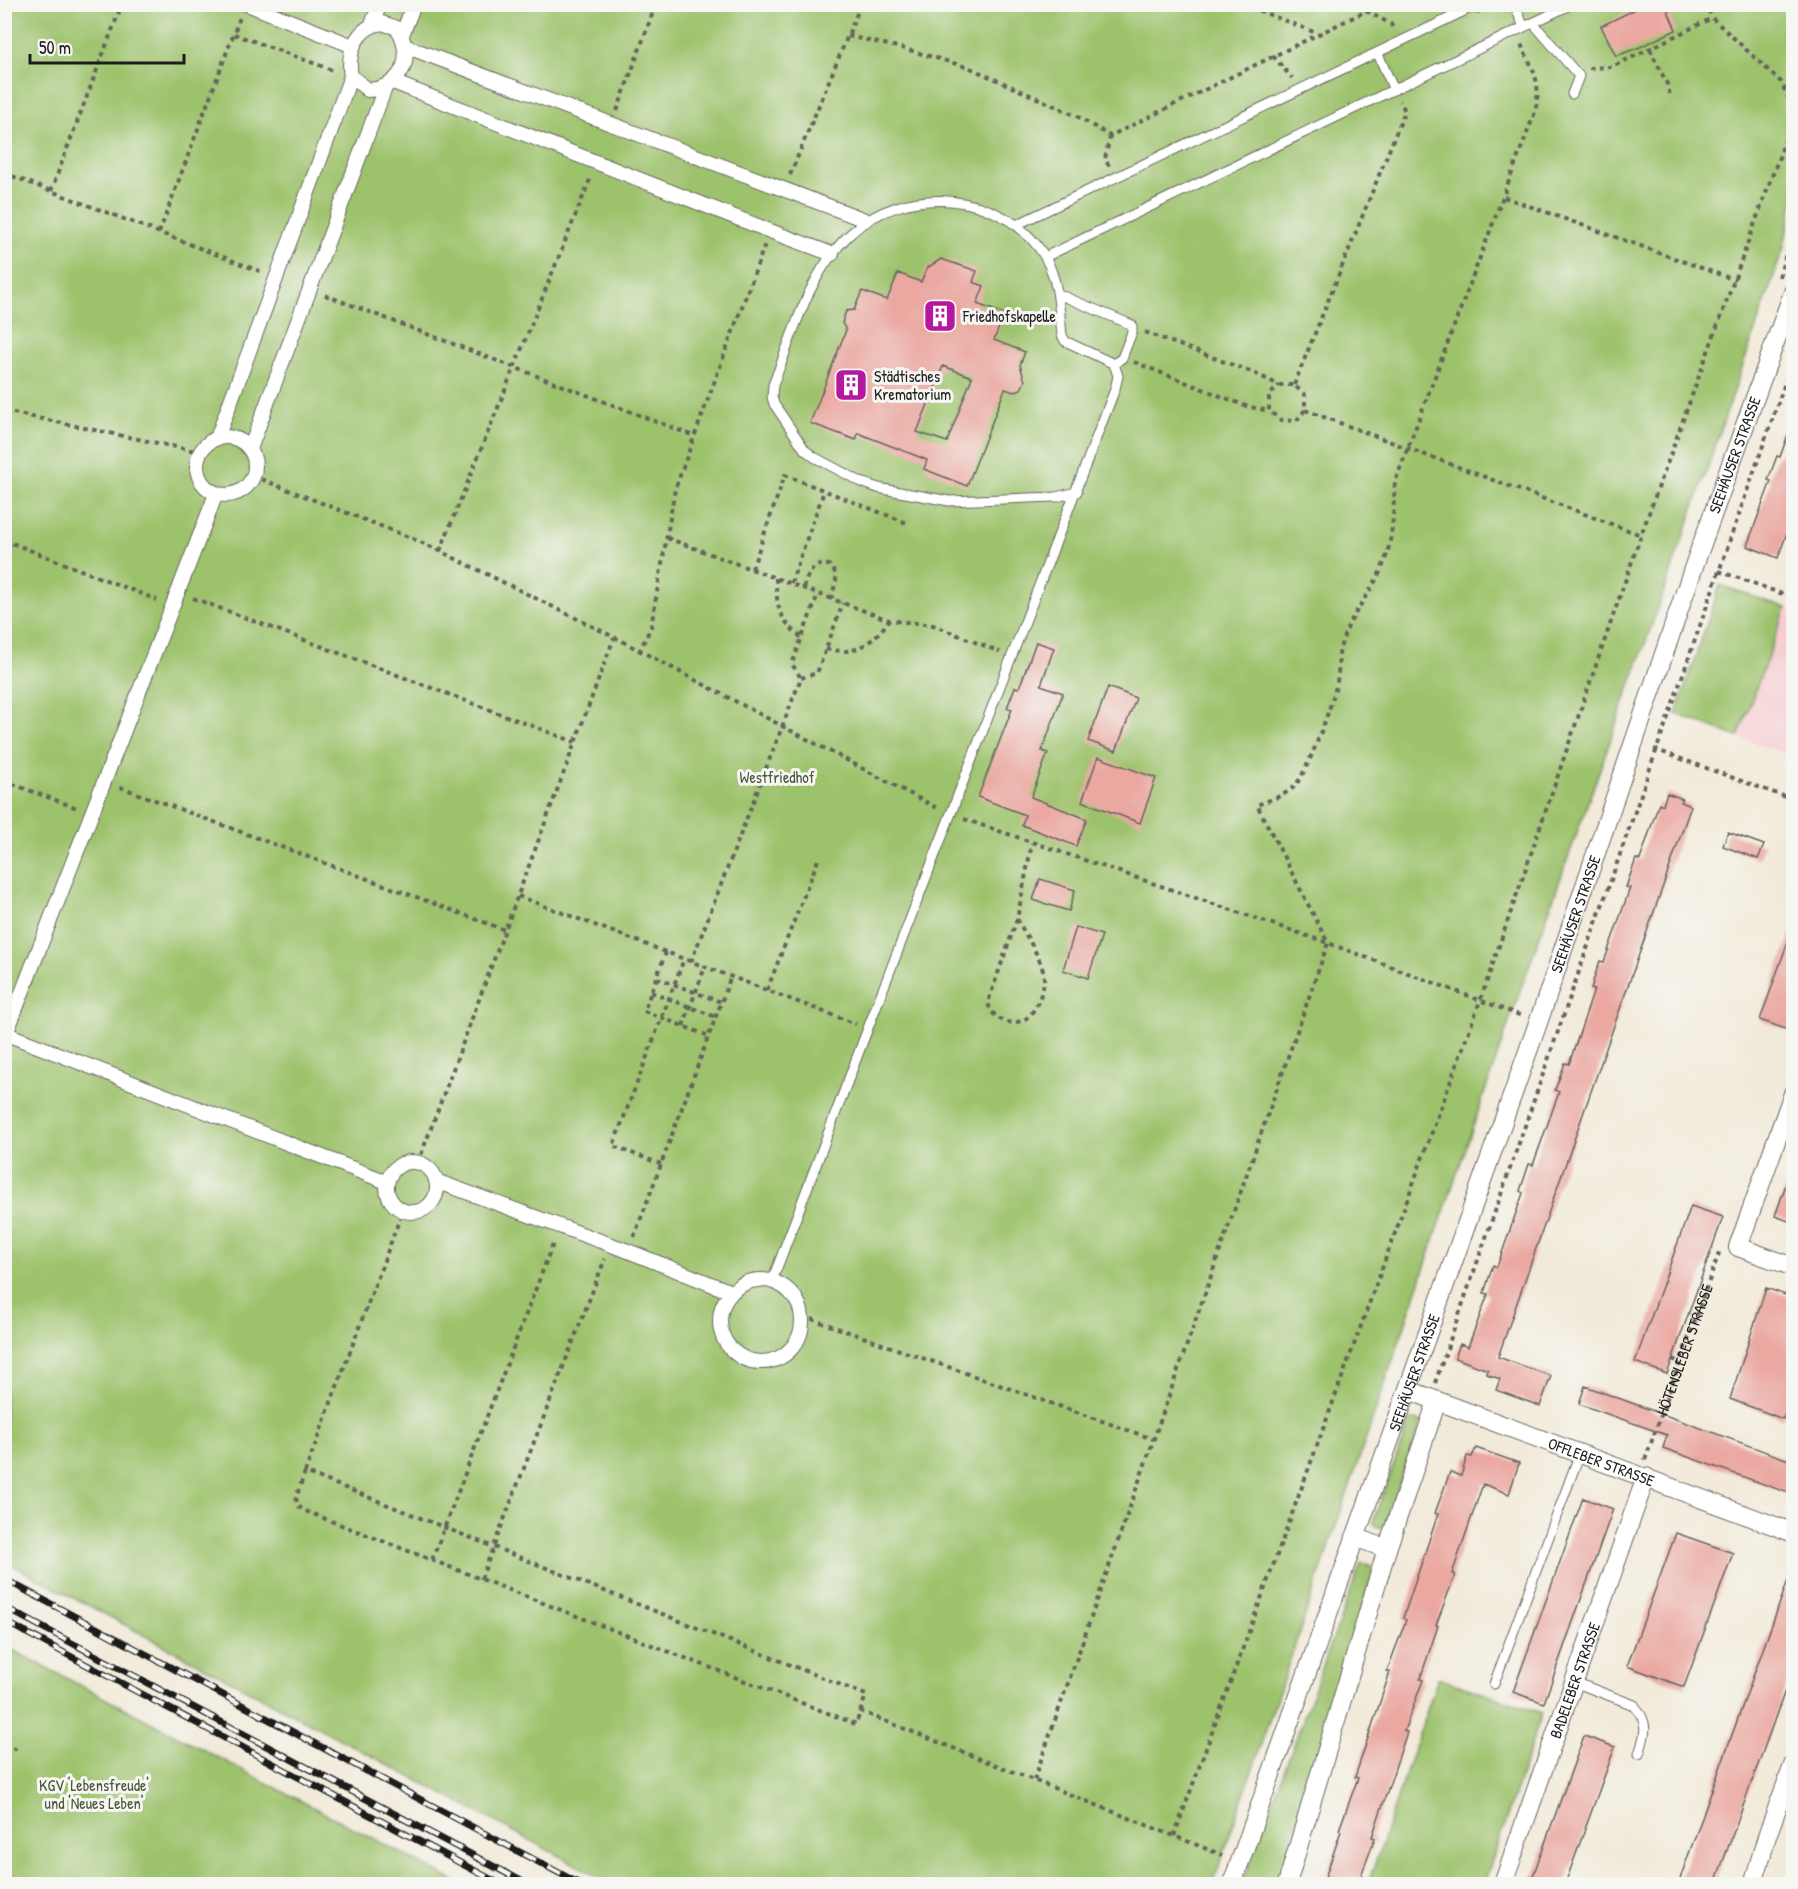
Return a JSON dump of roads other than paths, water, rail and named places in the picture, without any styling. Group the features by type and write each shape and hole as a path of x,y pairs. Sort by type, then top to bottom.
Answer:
{"street":[{"path":"217,438 351,76 349,66 353,46 360,34 372,24 380,4"},
{"path":"403,41 414,4"},
{"path":"244,9 353,46"},
{"path":"250,449 389,85 404,66 407,56 396,28 382,23 372,24"},
{"path":"403,41 612,124 866,220"},
{"path":"351,76 368,90 389,85 597,162 832,254"},
{"name":"SEEHÄUSER STRASSE","path":"1232,1884 1538,1023 1691,574 1794,290"},
{"path":"227,437 237,439 250,449 254,459 254,476 249,484 236,494 226,496 216,494 202,484 197,474 196,461 206,444 217,438 227,437"},
{"path":"216,494 5,1035 387,1182"},
{"path":"1794,1091 1738,1247 1794,1267"},
{"path":"408,1162 426,1166 436,1181 436,1194 432,1202 415,1212 403,1210 390,1200 387,1192 390,1174 399,1165 408,1162"},
{"path":"436,1181 628,1251 731,1292"},
{"path":"758,1280 772,1281 790,1290 798,1302 802,1316 799,1338 791,1350 774,1360 759,1362 745,1359 734,1352 725,1340 720,1327 723,1305 731,1292 744,1283 758,1280"},
{"name":"OFFLEBER STRASSE","path":"1408,1390 1435,1394 1580,1453 1794,1533"},
{"name":"SEEHÄUSER STRASSE","path":"1287,1884 1435,1394"},
{"name":"BADELEBER STRASSE","path":"1503,1884 1643,1476"},
{"path":"1355,1537 1387,1549"},
{"path":"1753,1884 1768,1833 1794,1763"}],"lane":[{"path":"1514,4 1529,25 1579,76 1572,94"},
{"path":"1045,258 1572,4"},
{"path":"1016,225 1378,54 1476,5"},
{"path":"1378,54 1394,90"},
{"path":"772,1281 950,814 1077,492 1117,384 1118,373 1114,364 1065,341 1062,335 1056,283 1045,258 1016,225 982,207 944,200 903,204 866,220 847,236 814,281 772,389 774,404 805,450 814,457 873,486 942,501 1056,497 1077,492"},
{"path":"1058,294 1127,321 1133,328 1122,358 1114,364"},
{"path":"1494,1684 1580,1453"},
{"path":"1574,1682 1634,1705 1647,1731 1639,1754"}],"railway":[{"path":"4,1579 580,1884"},
{"path":"4,1607 527,1884"},
{"path":"4,1621 500,1884"}],"place":[{"name":"Friedhofskapelle","path":"940,316"},
{"name":"Städtisches Krematorium","path":"851,385"}],"park label":[{"name":"Westfriedhof","path":"777,777"},
{"name":"KGV 'Lebensfreude' und 'Neues Leben'","path":"94,1794"}]}
